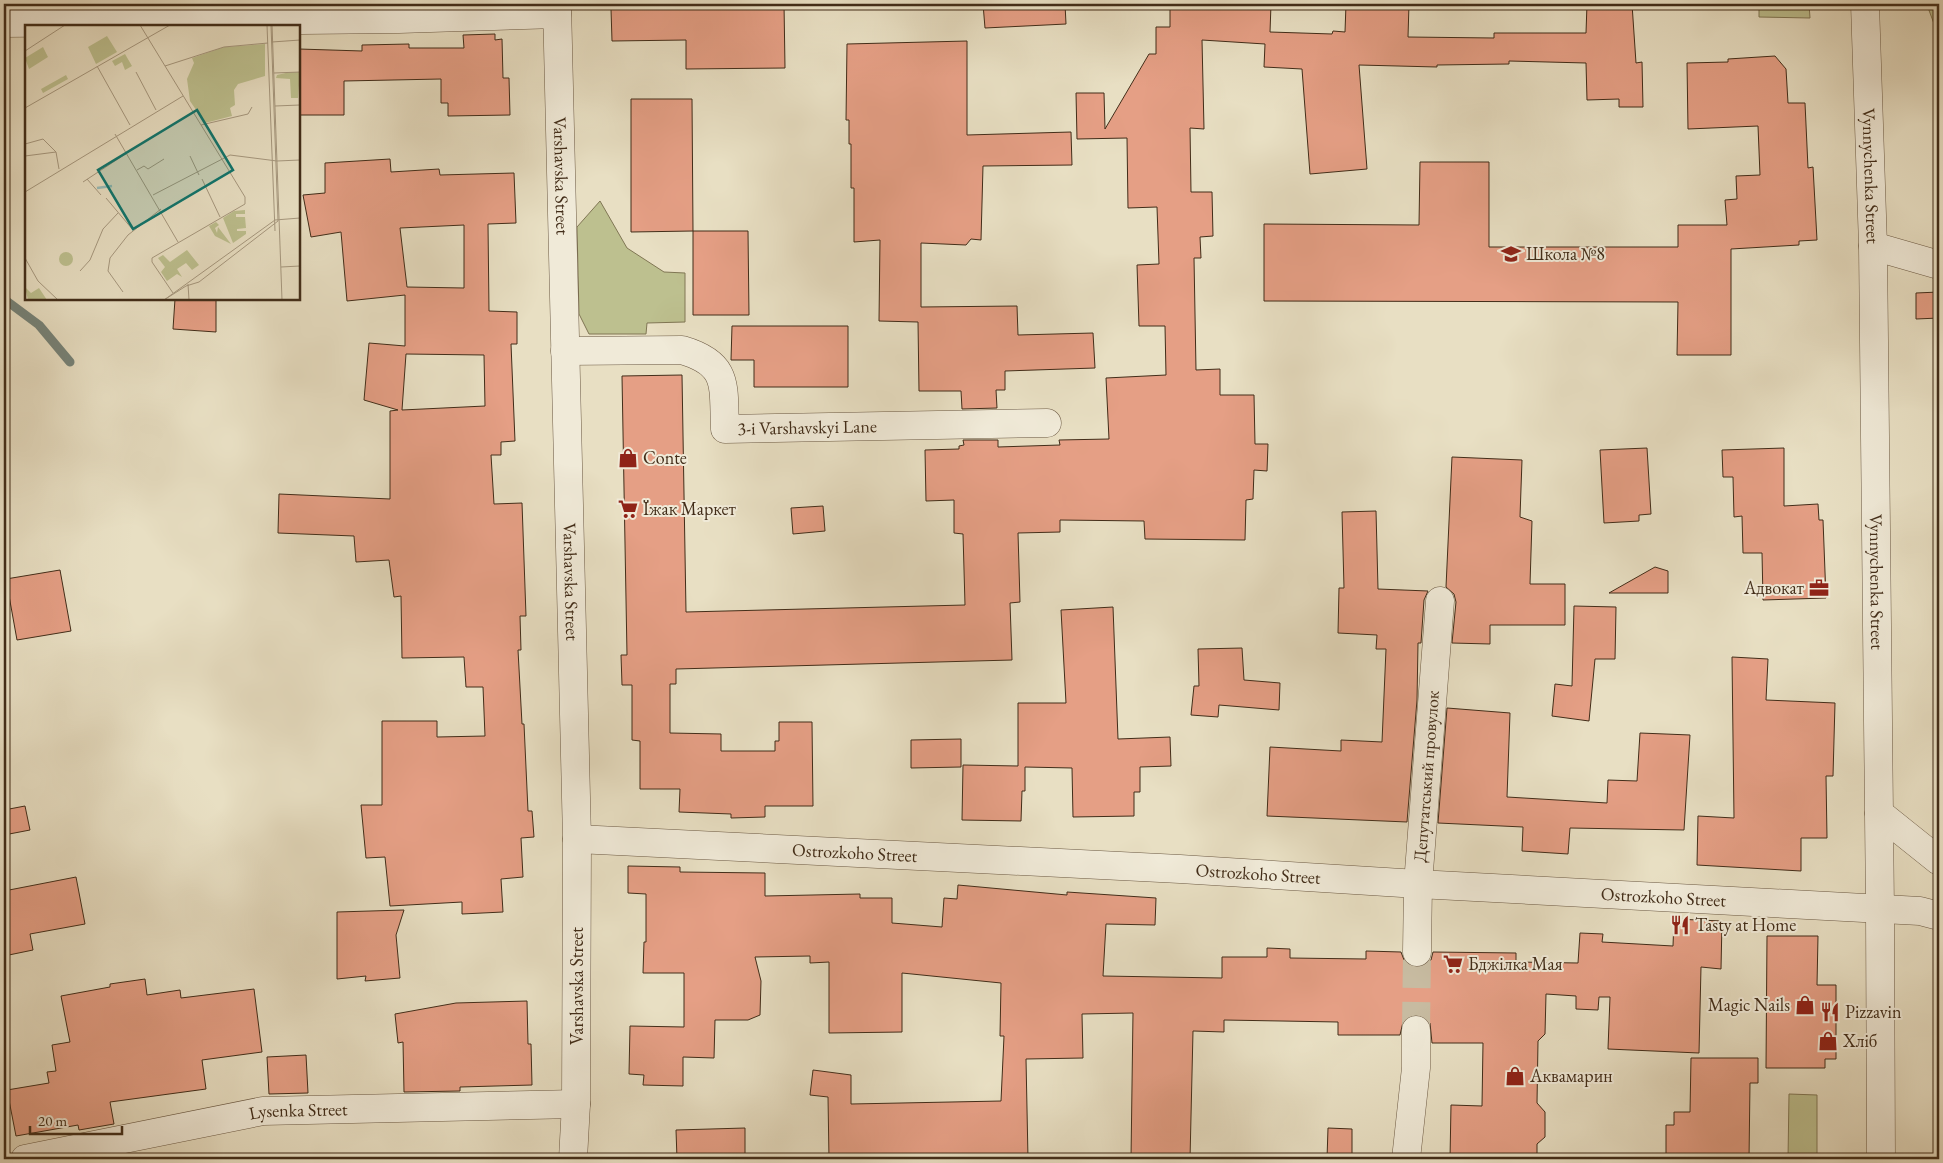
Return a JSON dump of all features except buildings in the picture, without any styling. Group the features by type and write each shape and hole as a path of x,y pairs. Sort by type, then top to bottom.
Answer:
{"street":[{"name":"Vynnychenka Street","path":"1865,4 1873,246 1880,813 1881,1159"},
{"path":"4,23 399,19 557,9"},
{"name":"Varshavska Street","path":"557,9 577,839 576,1104 573,1159"},
{"path":"1873,246 1939,265"},
{"name":"3-i Varshavskyi Lane","path":"565,352 682,350 700,355 714,366 723,381 725,429 1047,423"},
{"name":"Депутатський провулок","path":"1417,952 1418,884 1440,601"},
{"path":"1880,813 1939,861"},
{"name":"Ostrozkoho Street","path":"577,839 1180,869 1920,911 1939,916"},
{"path":"1406,1159 1416,1068 1416,1030"},
{"name":"Lysenka Street","path":"24,1159 263,1111 576,1104"}],"green space":[{"path":"1759,4 1809,4 1810,18 1759,17"},
{"path":"1939,4 1939,37 1927,5"},
{"path":"600,201 627,248 664,272 685,273 685,322 647,323 646,334 589,334 579,314 577,227"},
{"path":"1789,1094 1817,1095 1817,1159 1788,1159"}],"waterway":[{"path":"4,299 39,325 70,362"}],"tunnel":[{"path":"1416,1030 1417,952"}],"place":[{"name":"Школа №8","path":"1511,254"},
{"name":"Conte","path":"628,458"},
{"name":"Їжак Маркет","path":"628,509"},
{"name":"Адвокат","path":"1819,588"},
{"name":"Tasty at Home","path":"1680,925"},
{"name":"Бджілка Мая","path":"1453,964"},
{"name":"Magic Nails","path":"1805,1005"},
{"name":"Pizzavin","path":"1830,1012"},
{"name":"Хліб","path":"1828,1041"},
{"name":"Аквамарин","path":"1515,1076"}]}
